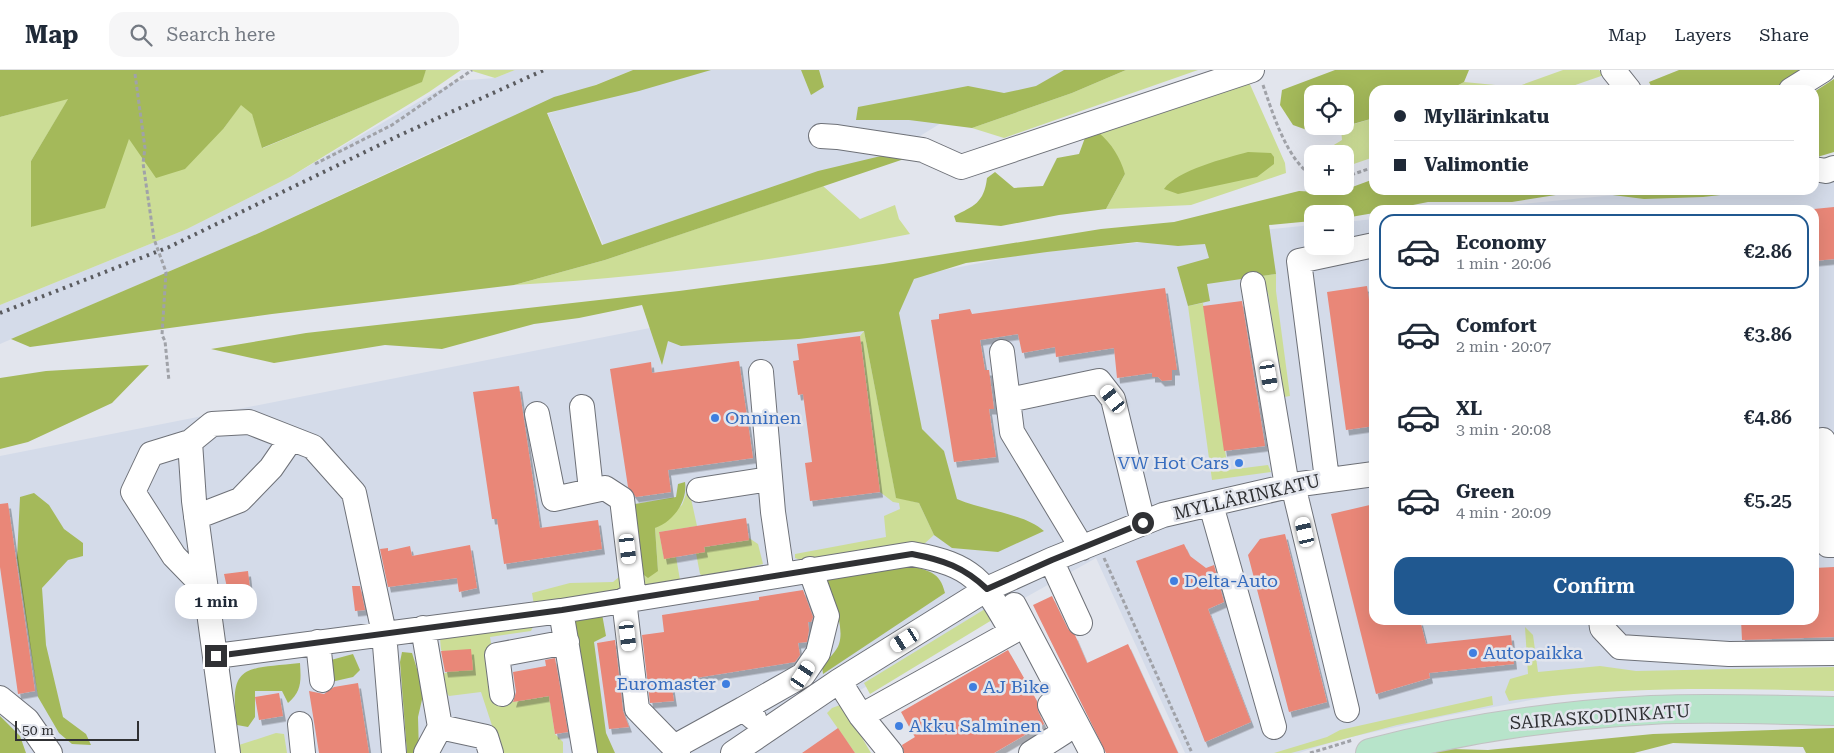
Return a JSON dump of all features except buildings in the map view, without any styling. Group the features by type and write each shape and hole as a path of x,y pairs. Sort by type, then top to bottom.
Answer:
{"main road":[{"name":"SAIRASKODINKATU","path":"1370,753 1447,735 1548,719 1652,710 1746,709 1834,711"}],"street":[{"path":"1614,70 1625,85"},
{"path":"1798,85 1823,70"},
{"path":"821,136 923,150 961,167 1256,74"},
{"path":"1819,170 1826,171 1834,168"},
{"path":"1327,479 1299,261 1369,246"},
{"path":"1253,284 1290,485 1347,710"},
{"path":"1002,352 1012,432 1089,545"},
{"path":"761,372 770,479 782,574"},
{"path":"1009,400 1099,381 1113,399 1143,523"},
{"path":"582,407 591,490"},
{"path":"537,414 554,499 605,488 622,499 637,709 676,750 803,675 818,653 827,616 810,569"},
{"path":"206,590 174,556 133,492 151,454 190,442 212,424 249,422 313,447 354,493 384,634 394,753"},
{"path":"196,517 240,500 271,468 291,439"},
{"path":"1824,440 1820,488 1828,545 1834,545"},
{"path":"190,442 196,517 228,753"},
{"name":"MYLLÄRINKATU","path":"732,753 839,681 995,586 1052,560 1163,515 1290,485 1369,475"},
{"path":"698,490 770,479"},
{"path":"1211,505 1274,727"},
{"path":"216,656 562,610 912,554 941,559 995,586 1092,753"},
{"path":"1052,560 1080,622"},
{"path":"995,586 1012,632 1064,732 1030,753"},
{"path":"562,610 586,753"},
{"path":"1602,625 1602,628 1620,647 1729,654 1834,653"},
{"path":"423,628 440,728 426,753"},
{"path":"861,716 1012,632"},
{"path":"318,642 322,680"},
{"path":"502,694 497,655 567,642"},
{"path":"839,681 861,716 891,753"},
{"path":"0,698 27,720 50,753"},
{"path":"743,709 767,729"},
{"path":"300,724 303,753"},
{"path":"440,728 486,737 492,753"}],"path":[{"path":"315,164 392,125 472,70"},
{"path":"135,74 145,148 143,163 154,239 166,272 162,335 165,341 170,381"},
{"path":"1256,74 1279,130 1304,170"},
{"path":"1354,174 1369,169"},
{"path":"1089,545 1192,753"}],"shaded area":[{"path":"515,70 633,70 460,139 259,233 0,344 0,305 187,229 290,177 454,81 495,78"},
{"path":"667,70 1095,70 959,112 894,152 605,249 548,114"},
{"path":"1834,174 1834,676 1638,680 1445,716 1338,740 1299,753 1185,753 1096,558 837,703 869,753 0,753 0,456 1026,254 1304,226 1304,255 1354,255 1354,221 1369,220 1369,625 1819,625 1819,205 1512,205 1615,195 1819,195 1819,176"}],"green space":[{"path":"0,70 426,70 422,82 262,148 252,114 241,105 224,128 185,169 156,178 129,139 105,208 31,227 31,161 68,99 0,117"},
{"path":"426,70 461,70 429,92 290,177 187,229 0,305 0,117 69,98 31,161 32,227 129,139 224,128 241,104 252,113 263,148 421,82"},
{"path":"469,70 515,70 495,78"},
{"path":"633,70 711,70 639,91 547,113 602,245 818,171 902,151 913,156 605,260 514,285 272,314 30,347 11,339 259,233 554,97 596,85"},
{"path":"801,70 819,70 824,87 811,95"},
{"path":"1064,70 1126,70 1072,93 972,128 909,120 856,120 858,107 968,86 1004,93 1036,86"},
{"path":"1126,70 1198,70 1004,138 972,128 1072,93"},
{"path":"1335,70 1469,70 1464,82 1458,85 1369,85 1369,119 1354,124 1354,85 1304,85 1304,129 1293,125 1280,105 1282,90"},
{"path":"1563,70 1599,70 1604,75 1575,85 1522,85"},
{"path":"1679,70 1806,70 1782,85 1650,85 1649,82"},
{"path":"1834,79 1834,152 1819,156 1819,89"},
{"path":"1248,80 1285,163 1286,173 1191,205 1106,209 1125,174 1098,132"},
{"path":"1464,82 1495,85 1458,85"},
{"path":"1369,120 1369,159 1354,164 1354,145 1334,145 1342,140 1342,135 1354,135 1354,124"},
{"path":"1098,132 1115,151 1125,174 1106,209 1059,215 1001,226 956,222 954,216 977,203 986,186 987,178 995,172 1014,188 1043,186 1057,158 1079,154 1086,135"},
{"path":"1248,152 1271,153 1274,157 1274,164 1257,177 1178,194 1164,189 1170,182 1190,171 1215,161"},
{"path":"1369,181 1369,195 1556,195 1512,202 1428,202 1413,205 1369,205 1369,214 1354,216 1354,205 1304,205 1304,222 1269,225 1276,274 1207,284 1210,301 1188,306 1177,267 1209,258 1205,244 1178,246 1137,242 1047,252 966,263 914,279 899,313 922,429 944,451 957,499 1026,520 1044,531 998,552 952,548 934,535 919,503 896,498 864,331 799,339 681,346 668,341 662,365 642,305 579,318 534,324 442,349 385,345 274,363 211,349 306,333 679,291 883,264 1101,229 1174,222 1304,191 1304,195 1354,195 1354,186"},
{"path":"823,186 860,219 895,205 899,219 910,234 861,244 713,267 564,282 514,285 605,260"},
{"path":"1612,195 1720,195 1644,199"},
{"path":"1276,274 1276,291 1290,396 1284,397 1268,293 1254,277"},
{"path":"1203,303 1228,470 1268,465 1271,472 1212,480 1188,306"},
{"path":"864,331 896,497 919,503 934,535 924,544 806,562 795,558 795,554 886,537 884,516 900,509 899,503 893,502 880,492 860,336"},
{"path":"149,365 112,403 28,442 0,449 0,378 46,371"},
{"path":"685,482 684,496 678,510 668,521 655,528 658,571 648,578 640,572 629,505 676,497 678,484"},
{"path":"687,492 690,494 697,526 659,532 664,558 676,557 680,580 651,586 643,584 640,572 658,571 655,528 682,505"},
{"path":"34,493 49,505 64,529 83,543 83,556 68,560 42,588 46,645 63,717 86,734 91,745 72,744 59,733 38,697 17,558 20,497"},
{"path":"749,538 758,544 763,564 705,578 700,574 696,553 705,552 704,547 749,540"},
{"path":"908,565 936,576 940,580 945,593 823,674 822,666 839,644 840,629 837,610 823,579"},
{"path":"619,577 625,580 617,592 534,605 532,593 570,583 613,582"},
{"path":"985,609 992,620 870,694 864,683"},
{"path":"602,614 606,636 594,642 606,733 615,753 593,753 572,622 577,617"},
{"path":"535,623 531,631 490,637 500,699 513,697 513,702 549,696 555,734 563,742 563,753 501,753 481,692 449,696 443,688 442,674 458,669 453,659 441,650 440,638"},
{"path":"1525,627 1533,635 1538,672 1600,666 1636,671 1834,667 1834,691 1752,689 1630,690 1509,701 1505,692 1510,679 1528,674"},
{"path":"402,652 412,653 424,691 418,717 419,753 407,753 400,662"},
{"path":"353,654 360,670 353,677 331,682 331,660"},
{"path":"300,663 300,685 293,699 288,703 282,691 255,691 255,717 248,727 237,725 235,690 239,680 245,673 266,666"},
{"path":"1492,696 1493,705 1397,725 1291,753 1274,753 1327,737 1340,730"},
{"path":"840,705 845,709 871,753 855,753 827,713 832,708"},
{"path":"0,716 20,736 26,753 0,753"},
{"path":"1834,728 1834,753 1806,753 1803,747 1673,743 1634,753 1427,753 1450,749 1488,750 1653,734"},
{"path":"276,733 284,734 287,753 241,753 239,745"}],"railway":[{"path":"0,313 169,247 398,136 544,70"}],"place":[{"name":"Onninen","path":"715,418"},
{"name":"VW Hot Cars","path":"1239,463"},
{"name":"Delta-Auto","path":"1174,581"},
{"name":"Autopaikka","path":"1473,653"},
{"name":"Euromaster","path":"726,684"},
{"name":"AJ Bike","path":"973,687"},
{"name":"Akku Salminen","path":"899,726"}],"route":[{"path":"216,656 562,610 912,554 941,559 972,575 987,589 1143,523"}]}
